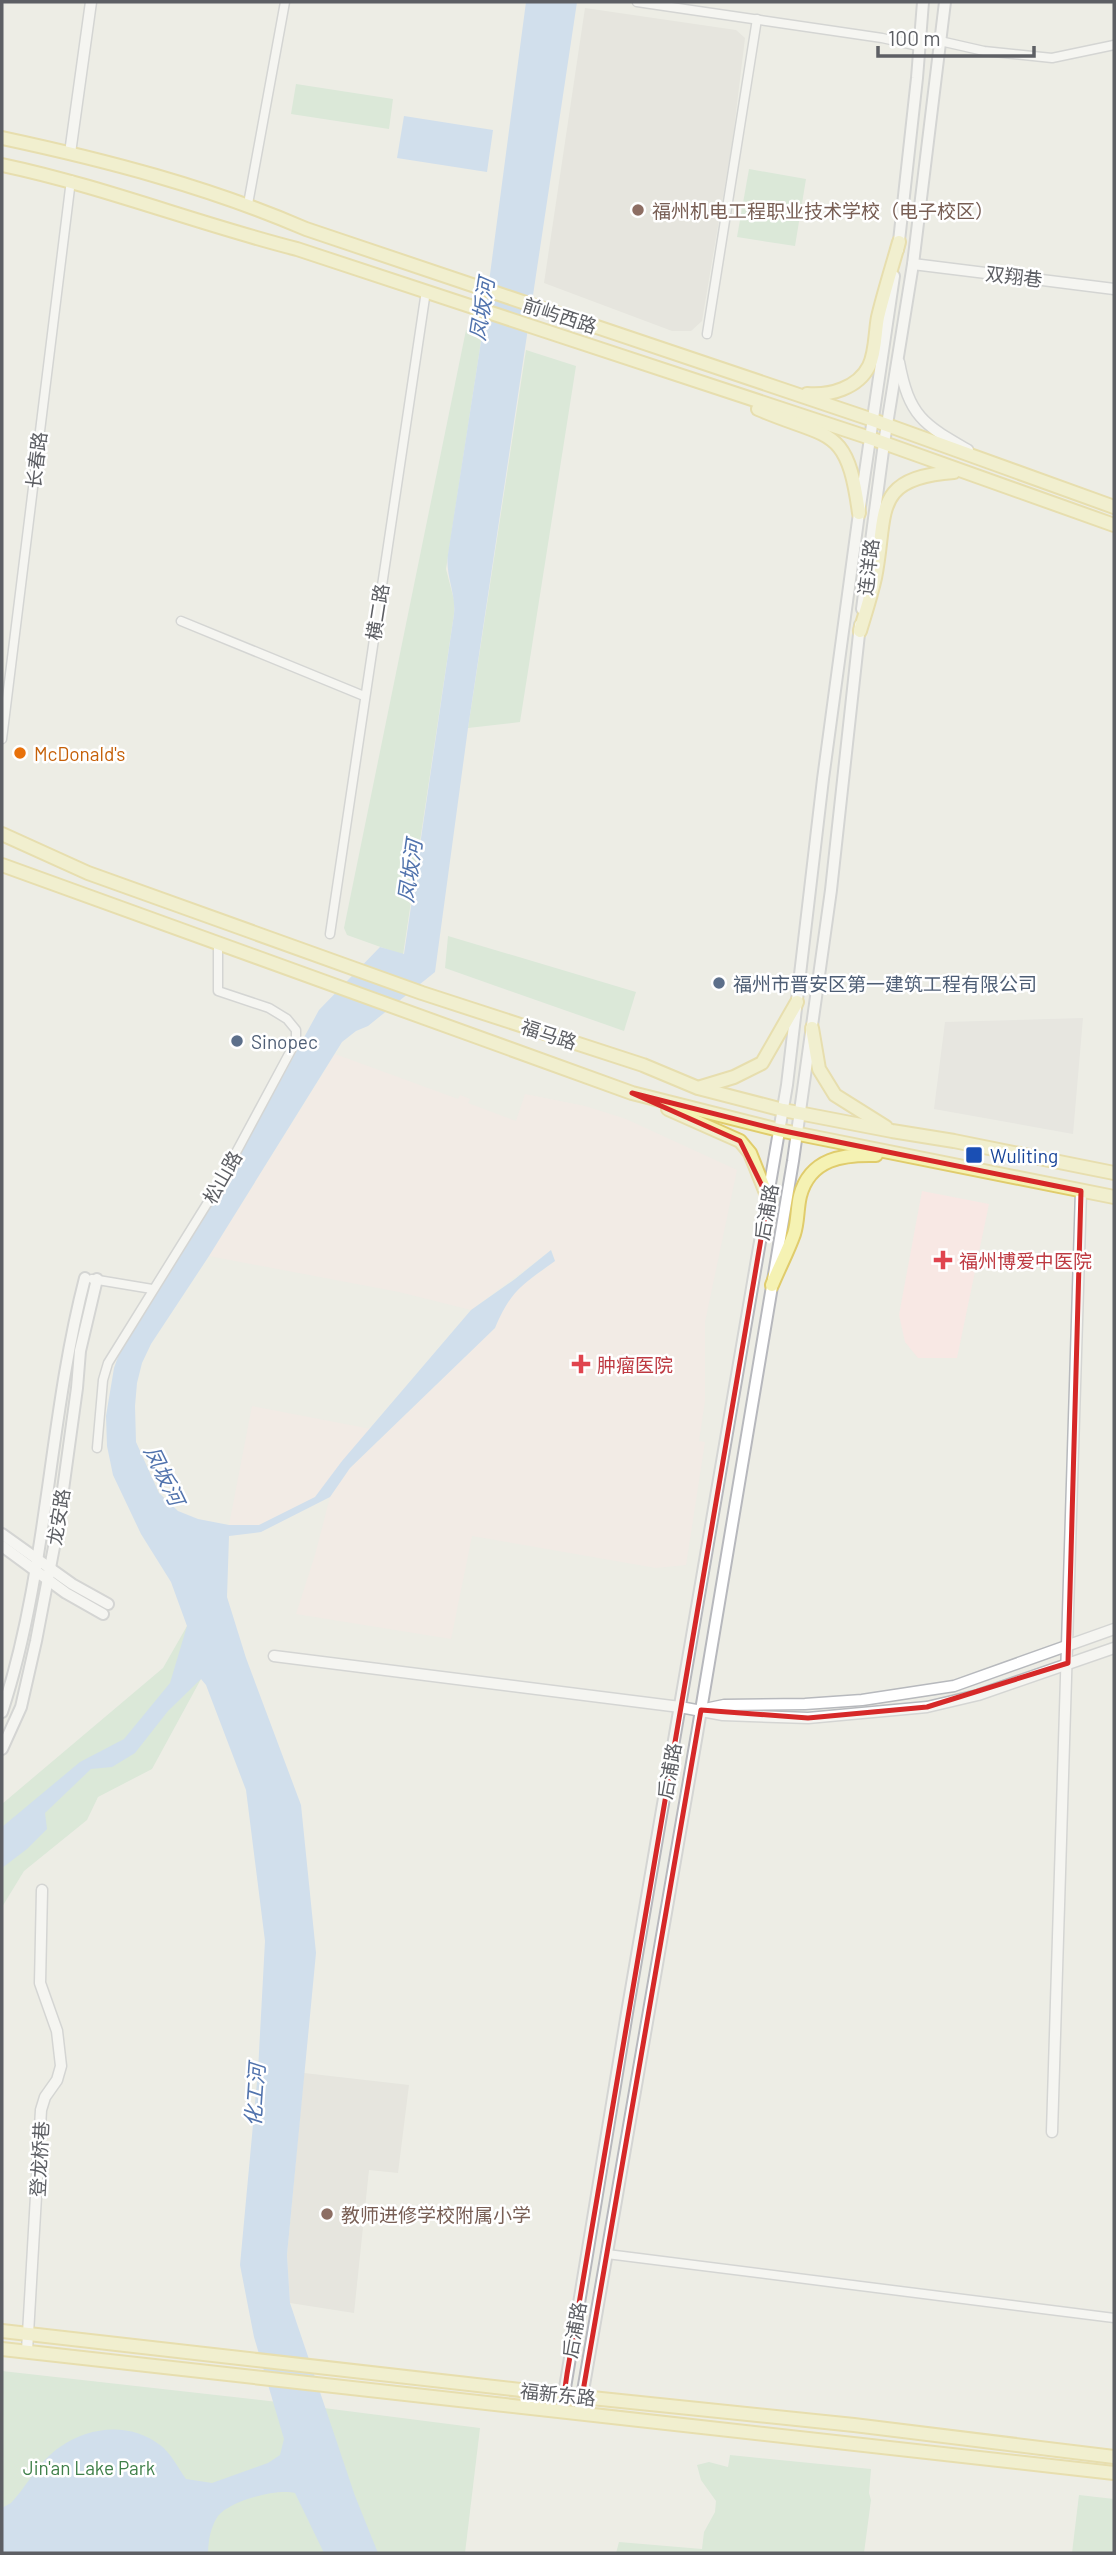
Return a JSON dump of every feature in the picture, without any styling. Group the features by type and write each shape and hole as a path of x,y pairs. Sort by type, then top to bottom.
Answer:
{"main road":[{"name":"连洋路","path":"779,1130 859,513 899,242 923,2"},
{"name":"连洋路","path":"796,1134 844,783 884,443 913,264 945,2"},
{"name":"前屿西路","path":"2,138 71,153 248,204 306,229 873,420 1114,507"},
{"name":"前屿西路","path":"2,165 71,180 242,235 297,249 870,438 1114,525"},
{"path":"788,391 809,394 836,392 852,384 869,367 878,318 899,242"},
{"path":"684,377 772,415 830,436 850,463 859,513"},
{"path":"860,631 875,579 884,513 889,500 898,488 915,477 961,472"},
{"name":"福马路","path":"2,835 88,873 422,993 634,1061 698,1088 783,1110 954,1140 1114,1173"},
{"name":"福马路","path":"2,864 632,1093 796,1134 1114,1197"},
{"path":"698,1088 734,1077 762,1063 797,1002"},
{"path":"812,1028 819,1069 835,1095 892,1131"},
{"path":"632,1093 740,1141 750,1153 768,1198"},
{"name":"后浦路","path":"561,2412 779,1130"},
{"name":"后浦路","path":"579,2414 701,1710 796,1134"},
{"path":"772,1285 794,1233 801,1191 820,1167 832,1159 846,1155 912,1157"},
{"name":"龙安路","path":"2,1712 16,1666 35,1564 68,1346 91,1279"},
{"name":"龙安路","path":"2,1749 14,1726 27,1685 49,1574 91,1279"},
{"path":"2,1534 49,1574 66,1593 106,1609"},
{"path":"2,1546 35,1564"},
{"name":"福新东路","path":"2,2331 854,2425 1114,2457"},
{"name":"福新东路","path":"2,2349 1114,2473"}],"street":[{"path":"71,153 91,2"},
{"path":"248,204 285,2"},
{"path":"638,2 881,38 918,46"},
{"path":"707,334 757,19"},
{"path":"940,41 984,51 1052,58 1114,45"},
{"name":"长春路","path":"2,739 71,180"},
{"name":"双翔巷","path":"913,264 1114,289"},
{"name":"横二路","path":"330,934 426,291"},
{"path":"898,356 910,405 930,428 992,464"},
{"path":"181,621 364,696"},
{"name":"松山路","path":"97,1448 103,1380 108,1363 218,1186 296,1041 296,1030 279,1014 218,991 218,943"},
{"path":"1052,2132 1081,1191"},
{"path":"91,1279 152,1289"},
{"path":"701,1710 724,1705 834,1702 943,1688 973,1681 1114,1629"},
{"path":"274,1656 745,1717 808,1718 927,1707 978,1695 1114,1648"},
{"name":"登龙桥巷","path":"27,2351 41,2110 57,2080 61,2066 57,2031 40,1983 42,1890"},
{"path":"607,2254 1114,2318"}],"highlighted area":[{"path":"632,1093 779,1130 1081,1191 1068,1663 927,1707 808,1718 701,1710 582,2397 564,2395 567,2374 768,1198 740,1141"}],"shaded area":[{"name":"福州机电工程职业技术学校（电子校区）","path":"585,8 736,30 745,38 733,137 702,321 691,331 672,331 544,283"},
{"path":"1083,1018 1073,1134 934,1109 945,1022"},
{"name":"肿瘤医院","path":"335,1054 458,1099 460,1095 470,1099 468,1103 516,1121 525,1094 585,1106 626,1119 737,1170 705,1322 705,1401 699,1441 705,1442 686,1565 656,1568 472,1536 451,1639 296,1614 330,1497 350,1468 495,1328 506,1302 519,1287 555,1261 551,1250 471,1310 399,1292 209,1256"},
{"name":"福州博爱中医院","path":"922,1191 989,1204 957,1358 918,1358 905,1342 899,1315"},
{"path":"252,1406 371,1429 315,1497 259,1525 229,1525"},
{"name":"教师进修学校附属小学","path":"304,2073 409,2085 398,2173 369,2170 354,2313 290,2303 287,2255"}],"green space":[{"path":"296,84 393,99 389,129 291,114"},
{"path":"749,169 806,179 795,246 737,237"},
{"path":"466,330 482,335 446,569 454,600 454,614 403,955 347,935 344,928"},
{"path":"526,350 576,366 520,722 468,728"},
{"path":"448,936 636,992 624,1031 445,968"},
{"path":"187,1626 201,1679 152,1769 98,1797 87,1820 24,1871 2,1907 2,1804 163,1668"},
{"name":"Jin'an Lake Park","path":"2,2371 480,2428 465,2553 2,2553"},
{"path":"730,2455 871,2469 871,2500 864,2553 616,2553 619,2542 702,2549 704,2532 715,2512 716,2501 701,2480 697,2465 709,2462 728,2467"},
{"path":"1079,2495 1114,2499 1114,2553 1072,2553"}],"water":[{"path":"526,2 577,2 468,728 435,972 368,1026 342,1042 151,1344 142,1363 135,1406 136,1442 159,1493 178,1511 198,1519 229,1525 259,1525 315,1497 342,1461 471,1310 551,1250 555,1261 512,1296 495,1328 350,1468 330,1497 261,1532 229,1536 227,1597 246,1658 301,1805 316,1953 287,2255 290,2303 355,2496 378,2553 324,2553 295,2493 277,2492 242,2501 224,2510 212,2529 208,2553 2,2553 2,2508 11,2503 53,2452 84,2435 110,2430 136,2433 164,2448 186,2479 212,2483 268,2463 280,2455 284,2439 254,2337 240,2265 258,2071 265,1941 246,1790 206,1685 201,1679 168,1711 135,1753 112,1767 91,1769 45,1813 47,1829 2,1868 2,1827 80,1762 124,1739 170,1683 187,1626 171,1582 141,1534 113,1475 107,1446 106,1416 114,1368 119,1354 224,1184 319,1010 380,947 404,954 454,614 448,554 482,335"},
{"path":"404,116 493,130 487,172 397,158"}],"place":[{"name":"福州机电工程职业技术学校（电子校区）","path":"638,210"},
{"name":"McDonald's","path":"20,753"},
{"name":"福州市晋安区第一建筑工程有限公司","path":"719,983"},
{"name":"Sinopec","path":"237,1041"},
{"name":"Wuliting","path":"974,1155"},
{"name":"福州博爱中医院","path":"943,1260"},
{"name":"肿瘤医院","path":"581,1364"},
{"name":"教师进修学校附属小学","path":"327,2214"}],"water label":[{"name":"凤坂河","path":"481,309"},
{"name":"凤坂河","path":"409,871"},
{"name":"凤坂河","path":"165,1475"},
{"name":"化工河","path":"254,2095"}]}
